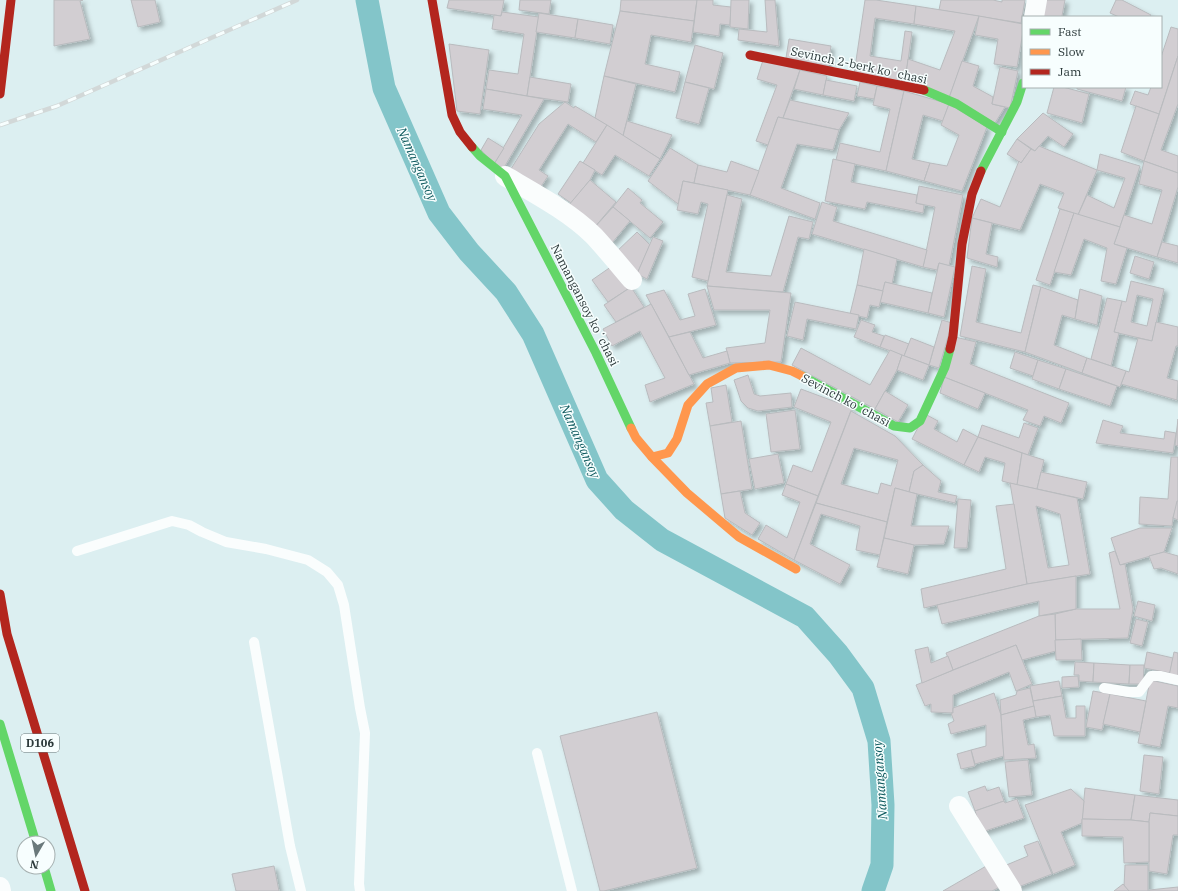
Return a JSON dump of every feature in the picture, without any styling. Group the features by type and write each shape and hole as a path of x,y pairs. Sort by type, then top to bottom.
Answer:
{"street":[{"path":"0,94 11,0"},
{"name":"Namangansoy koʻchasi","path":"432,0 452,115 460,132 480,156 505,176 596,353 636,438 687,493 739,537 796,569"},
{"path":"1034,16 1037,0"},
{"name":"Sevinch 2-berk koʻchasi","path":"750,55 924,90 957,104 1002,132"},
{"name":"Sevinch koʻchasi","path":"652,457 668,453 677,438 688,405 707,384 736,368 769,365 792,371 894,426 910,428 920,421 945,367 953,336 962,244 972,194 979,174 1017,102 1022,85"},
{"path":"505,176 534,193 574,220 593,236 632,280"},
{"name":"D106","path":"0,594 7,634 85,891"},
{"name":"D106","path":"0,724 34,835"},
{"path":"959,806 1012,891"},
{"path":"46,875 51,891"},
{"path":"0,887 2,891"}],"lane":[{"path":"77,551 172,521 189,524 202,532 226,542 266,549 308,560 327,572 338,585 344,605 365,733 359,884 360,891"},
{"path":"254,642 290,846 301,891"},
{"path":"1104,688 1139,692 1151,676 1160,676 1178,680"},
{"path":"537,754 572,891"}],"building":[{"path":"54,0 83,0 80,1 90,39 54,46"},
{"path":"131,0 155,0 160,22 138,27"},
{"path":"449,0 504,0 501,16 447,8"},
{"path":"520,0 551,0 549,14 519,10"},
{"path":"621,0 697,0 694,21 620,11"},
{"path":"697,0 713,0 713,5 731,7 730,25 720,24 719,36 693,32"},
{"path":"731,0 749,0 748,29 730,27"},
{"path":"765,0 775,0 779,46 738,40 739,29 767,32"},
{"path":"865,0 876,0 916,6 914,24 875,18 870,56 901,61 905,31 912,32 905,82 854,74"},
{"path":"941,0 993,0 1002,2 1002,0 1025,0 1021,23 939,10"},
{"path":"1044,0 1065,0 1062,16 1040,16"},
{"path":"1116,0 1122,0 1151,15 1117,16 1110,13"},
{"path":"916,6 979,16 949,98 905,82 908,59 940,70 955,31 914,24"},
{"path":"620,11 694,21 691,42 651,35 645,64 680,72 675,92 604,76"},
{"path":"502,12 539,17 527,96 486,89 489,70 518,74 524,34 492,29 494,15 501,16"},
{"path":"539,13 578,19 575,38 536,32"},
{"path":"979,16 1022,24 1022,38 1017,67 994,64 998,39 975,35"},
{"path":"578,19 613,25 610,44 575,38"},
{"path":"1171,27 1178,29 1178,56 1159,114 1130,104 1135,91 1148,95 1151,88 1162,88 1162,54"},
{"path":"789,39 831,46 828,66 786,58"},
{"path":"449,44 489,50 480,114 457,111"},
{"path":"695,45 723,53 714,89 685,82"},
{"path":"1178,56 1178,104 1161,150 1178,156 1178,173 1144,161"},
{"path":"763,60 800,70 783,118 778,117 768,145 756,141 777,85 757,79"},
{"path":"962,61 979,66 973,86 993,97 992,104 1005,107 995,123 949,98"},
{"path":"1000,67 1018,71 1010,108 992,104"},
{"path":"800,70 827,76 823,95 794,89"},
{"path":"604,76 636,84 623,136 595,118"},
{"path":"530,77 571,84 568,102 527,96"},
{"path":"826,80 857,86 854,101 823,95"},
{"path":"685,82 709,88 699,124 676,118"},
{"path":"860,82 877,86 874,99 857,96"},
{"path":"877,86 904,91 886,171 836,160 840,143 880,152 890,109 873,105"},
{"path":"1054,88 1067,88 1089,94 1082,123 1047,113"},
{"path":"1077,88 1126,88 1122,101"},
{"path":"486,89 544,99 502,171 494,164 522,115 483,109"},
{"path":"904,91 949,104 943,121 923,115 912,159 930,163 924,181 886,171"},
{"path":"790,100 849,113 839,130 783,118"},
{"path":"565,102 574,108 575,106 607,125 596,142 568,124 539,170 548,176 538,191 509,172 539,124"},
{"path":"949,104 987,127 962,191 924,181 930,163 947,166 959,135 941,125"},
{"path":"1136,106 1159,114 1144,161 1121,152"},
{"path":"1043,113 1073,134 1064,147 1048,136 1035,151 1017,139"},
{"path":"778,117 839,130 833,150 797,144 781,188 820,203 815,219 750,195"},
{"path":"627,121 672,135 660,159 623,136"},
{"path":"607,125 660,159 649,176 615,155 602,175 583,163"},
{"path":"488,138 504,148 494,164 481,150"},
{"path":"1017,139 1031,149 1021,163 1007,154"},
{"path":"1039,146 1097,170 1078,215 1058,208 1064,193 1040,184 1020,230 972,218 981,199 1000,207 1019,161 1021,163 1031,149 1035,151"},
{"path":"670,148 698,165 694,183 683,181 678,204 648,181"},
{"path":"1100,154 1140,166 1120,227 1078,215 1087,195 1114,208 1125,178 1097,170"},
{"path":"833,159 855,164 851,182 917,195 916,203 924,205 923,213 867,202 865,209 825,201"},
{"path":"580,161 595,170 590,180 571,203 558,194"},
{"path":"731,161 759,171 750,195 694,183 698,165 727,172"},
{"path":"1144,161 1178,173 1178,187 1157,257 1114,244 1124,215 1152,224 1162,190 1139,184"},
{"path":"590,180 616,202 594,228 568,206"},
{"path":"683,181 728,190 708,281 692,277 708,204 701,202 698,214 677,210"},
{"path":"919,186 963,195 949,266 939,263 937,270 923,267 935,207 916,203"},
{"path":"628,188 642,200 640,203 663,222 650,238 613,207"},
{"path":"727,195 742,199 726,272 771,276 789,216 813,222 809,239 798,237 783,292 707,286"},
{"path":"822,202 837,207 833,221 927,250 923,267 812,234"},
{"path":"613,207 630,221 612,243 594,228"},
{"path":"1060,209 1074,213 1050,285 1036,280"},
{"path":"1074,213 1120,227 1114,244 1127,248 1116,284 1101,281 1107,248 1084,239 1071,275 1054,272"},
{"path":"972,218 992,223 986,254 998,257 997,267 967,258"},
{"path":"637,232 650,245 637,274 615,253"},
{"path":"653,237 663,241 647,279 637,274"},
{"path":"1162,242 1178,246 1178,263 1157,257"},
{"path":"864,249 897,259 892,284 885,282 883,291 857,285"},
{"path":"1135,256 1154,262 1149,279 1130,273"},
{"path":"939,263 955,267 944,317 928,313"},
{"path":"615,264 631,287 608,302 592,280"},
{"path":"972,266 986,269 976,322 1021,333 1033,285 1041,287 1025,352 960,336"},
{"path":"1131,281 1164,289 1152,341 1114,332 1122,301 1126,302","holes":["1137,295 1153,299 1147,326 1131,322"]},
{"path":"885,282 932,293 928,313 880,302"},
{"path":"857,285 883,291 879,307 870,305 867,318 850,314"},
{"path":"707,286 791,293 781,362 730,363 726,348 765,343 770,310 714,310"},
{"path":"631,287 644,307 616,322 604,305"},
{"path":"1041,287 1078,300 1075,319 1062,315 1054,345 1087,358 1082,373 1025,352"},
{"path":"705,289 716,325 669,337 646,295 664,290 680,320 695,316 688,294"},
{"path":"1080,289 1102,296 1097,325 1075,319"},
{"path":"1107,298 1122,301 1114,332 1119,333 1111,366 1091,359"},
{"path":"795,302 859,315 856,329 807,319 803,340 787,336"},
{"path":"651,304 694,384 650,402 645,385 665,378 640,331 612,346 603,329"},
{"path":"861,320 875,325 872,332 884,336 880,347 854,337"},
{"path":"942,320 952,323 939,368 929,365"},
{"path":"1156,322 1178,327 1178,346 1176,346 1167,378 1178,381 1177,400 1121,384 1126,371 1129,372 1138,338 1152,341"},
{"path":"690,332 703,358 727,351 730,363 689,375 669,337"},
{"path":"885,335 909,344 904,356 880,347"},
{"path":"955,337 976,342 970,364 1069,403 1061,423 1044,416 1040,426 1023,420 1028,410 944,377"},
{"path":"911,338 934,347 929,365 904,356"},
{"path":"801,348 870,385 890,350 902,355 897,370 875,409 792,365"},
{"path":"1015,352 1038,360 1033,376 1010,368"},
{"path":"902,355 929,365 923,380 897,370"},
{"path":"1087,358 1126,371 1120,387 1082,373"},
{"path":"1038,360 1066,369 1059,389 1032,379"},
{"path":"1066,369 1117,386 1110,406 1059,389"},
{"path":"748,375 754,394 760,396 791,393 792,407 758,411 748,408 741,401 734,380"},
{"path":"944,377 985,393 978,409 940,393"},
{"path":"726,385 732,422 710,426 706,403 713,402 711,388"},
{"path":"801,389 852,408 818,496 786,484 793,465 812,472 831,422 794,407"},
{"path":"885,391 908,405 898,422 875,409"},
{"path":"795,410 800,449 771,452 766,414"},
{"path":"851,411 895,436 923,465 914,471 909,492 895,488 887,522 816,503","holes":["854,448 898,460 891,486 881,483 878,494 841,484"]},
{"path":"925,414 938,421 934,429 957,442 963,429 978,437 964,465 912,439"},
{"path":"1178,419 1178,446 1175,445"},
{"path":"1103,420 1123,426 1120,433 1164,439 1165,431 1176,433 1173,453 1096,443"},
{"path":"741,421 752,489 721,494 710,426"},
{"path":"1024,423 1038,428 1028,455 978,437 982,425 1019,438"},
{"path":"978,437 1022,453 1017,485 1002,481 1005,463 985,457 979,472 964,465"},
{"path":"1022,453 1044,460 1037,489 1017,485"},
{"path":"778,454 784,483 755,489 749,459"},
{"path":"1171,457 1178,457 1178,501 1172,526 1139,524 1140,497 1168,499"},
{"path":"923,465 941,481 938,492 957,496 955,503 909,492 914,471"},
{"path":"1041,472 1087,482 1083,499 1037,489"},
{"path":"1010,483 1077,498 1090,574 1027,584","holes":["1036,506 1060,514 1069,565 1048,568"]},
{"path":"786,484 818,496 794,560 758,539 766,525 787,538 800,502 782,495"},
{"path":"895,488 917,494 911,526 949,526 944,544 914,545 884,538"},
{"path":"740,491 745,513 760,523 752,535 725,518 721,494"},
{"path":"958,499 971,500 967,548 954,548"},
{"path":"1178,501 1178,520 1173,518"},
{"path":"816,503 887,522 880,555 856,550 860,526 821,514 810,544 850,565 840,584 794,560"},
{"path":"1014,504 1027,584 924,608 921,589 1006,569 996,506"},
{"path":"1140,528 1172,528 1164,552 1120,565 1111,538"},
{"path":"884,538 914,545 908,574 877,567"},
{"path":"1115,551 1120,565 1125,564 1133,609 1128,638 1055,640 1055,614 1076,609 1120,609 1109,553"},
{"path":"1164,552 1178,556 1178,574 1161,568 1154,569 1149,556"},
{"path":"1076,576 1076,609 1039,616 1039,601 942,624 937,605 1027,584"},
{"path":"1138,601 1155,605 1152,621 1134,616"},
{"path":"1055,614 1056,651 1022,660 1016,645 953,670 946,653 1039,616"},
{"path":"1136,619 1148,622 1142,646 1130,643"},
{"path":"1081,639 1082,660 1056,660 1055,640"},
{"path":"1016,645 1032,684 1016,691 1009,672 953,695 953,713 931,712 931,704 925,706 916,685"},
{"path":"928,647 931,663 948,656 953,670 922,683 915,650"},
{"path":"1147,652 1173,658 1170,673 1144,668"},
{"path":"1174,652 1178,653 1178,677 1169,676"},
{"path":"1075,662 1094,663 1093,682 1079,681 1079,675 1074,675"},
{"path":"1094,663 1130,665 1129,684 1093,682"},
{"path":"1130,665 1144,665 1143,684 1129,684"},
{"path":"1078,676 1079,687 1062,688 1062,677"},
{"path":"1150,680 1178,686 1178,708 1168,706 1160,747 1138,743"},
{"path":"1059,681 1062,696 1033,701 1030,686"},
{"path":"1030,688 1034,706 1001,715 1000,700 1016,695 1017,691"},
{"path":"1093,691 1110,694 1102,730 1086,727"},
{"path":"994,693 1001,715 1004,756 975,764 971,750 986,746 986,725 951,734 948,724 954,721 951,713 953,713 953,708"},
{"path":"1110,694 1146,701 1140,732 1103,724"},
{"path":"1062,696 1066,718 1076,718 1076,706 1085,706 1085,736 1054,736 1050,715 1036,717 1033,701"},
{"path":"1034,706 1036,717 1023,720 1028,745 1034,744 1036,758 1004,760 1001,715"},
{"path":"657,712 697,868 600,891 560,736"},
{"path":"971,750 975,766 961,769 957,754"},
{"path":"1144,755 1163,757 1159,794 1140,791"},
{"path":"1028,760 1032,795 1009,797 1005,762"},
{"path":"985,786 987,791 999,787 1004,801 975,811 968,792"},
{"path":"1085,788 1135,795 1131,820 1082,819"},
{"path":"1071,789 1084,801 1082,823 1061,832 1075,865 1053,874 1025,805"},
{"path":"1135,795 1178,800 1178,816 1150,813 1149,822 1131,820"},
{"path":"1017,799 1024,818 982,832 975,811 1004,801 1005,803"},
{"path":"1150,813 1178,816 1178,835 1173,835 1167,874 1149,871"},
{"path":"1082,819 1149,822 1149,862 1124,863 1123,837 1082,836"},
{"path":"1038,841 1052,874 1013,889 1004,866 1028,856 1024,846"},
{"path":"988,865 1000,887 992,891 943,891"},
{"path":"1125,865 1148,865 1148,891 1129,891 1124,886"},
{"path":"274,866 279,891 236,891 232,874"},
{"path":"1123,884 1129,891 1114,891"},
{"path":"1178,887 1178,891 1149,891 1149,890"}],"waterway":[{"name":"Namangansoy","path":"367,0 384,88 439,213 469,252 506,292 533,334 597,480 624,510 662,540 805,617 838,654 863,688 879,741 883,805 882,865 873,891"}],"railway":[{"path":"0,125 57,106 297,0"}],"traffic: fast":[{"path":"981,171 1017,102 1022,86"},
{"path":"924,90 957,104 1002,132"},
{"path":"472,147 480,156 505,176 596,353 631,428"},
{"path":"802,376 894,426 910,428 920,421 945,367 950,349"},
{"path":"0,724 34,835"},
{"path":"46,875 51,891"}],"traffic: slow":[{"path":"652,457 668,453 677,439 688,405 707,384 736,368 769,365 792,371 802,376"},
{"path":"631,428 636,438 652,457 687,493 739,537 796,569"}],"traffic: jam":[{"path":"0,94 11,0"},
{"path":"432,0 452,115 460,132 472,147"},
{"path":"750,55 924,90"},
{"path":"950,349 953,336 962,244 972,194 981,171"},
{"path":"0,594 7,634 85,891"}]}
